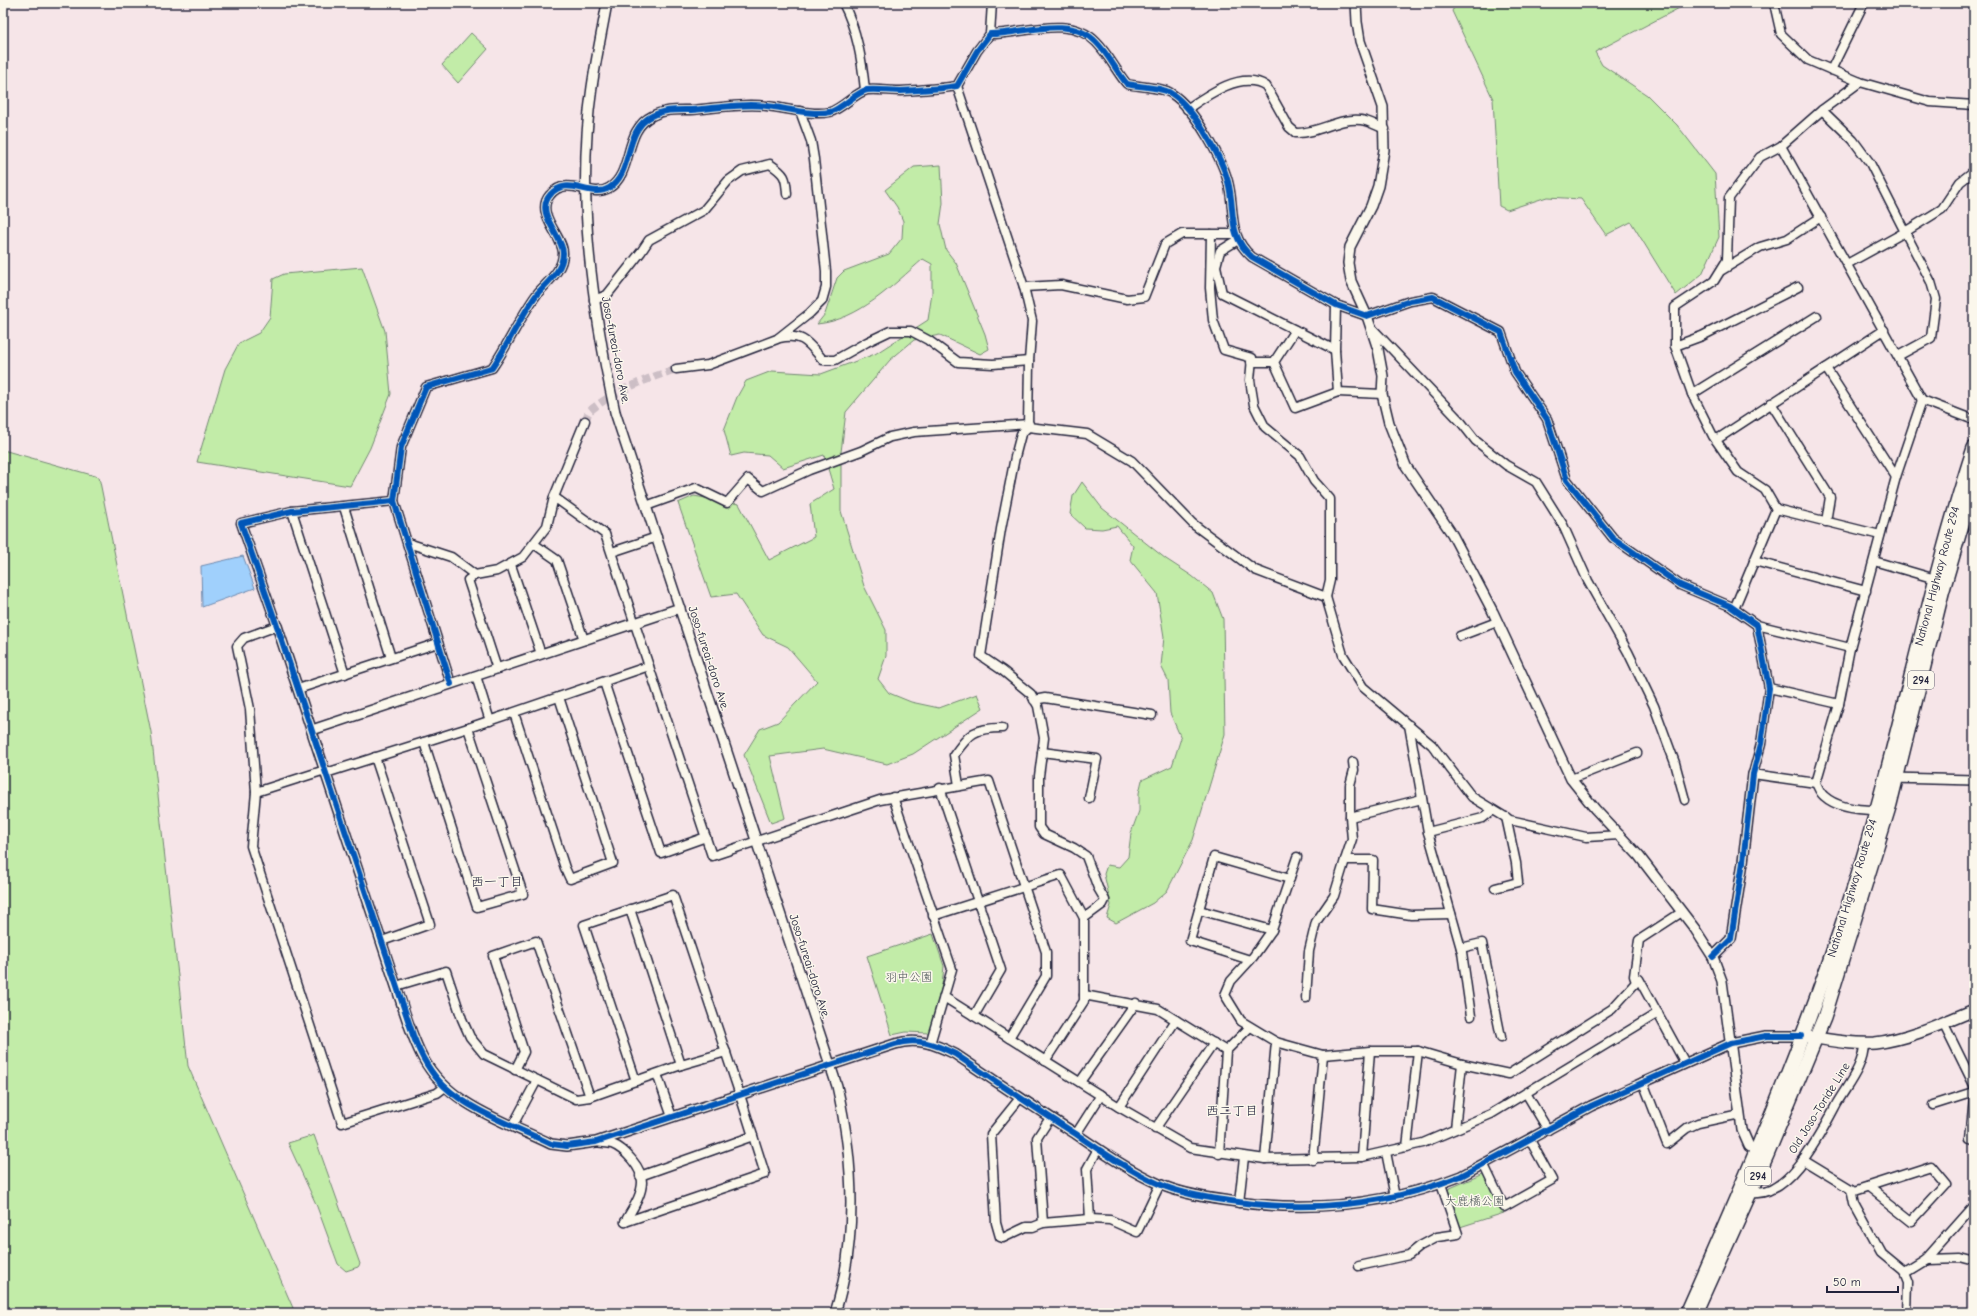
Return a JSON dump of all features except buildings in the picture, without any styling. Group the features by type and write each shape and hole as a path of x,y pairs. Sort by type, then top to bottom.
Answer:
{"highway":[{"name":"National Highway Route 294","path":"1686,1313 1816,1038 1865,886 1974,448"},
{"name":"National Highway Route 294","path":"1940,580 1974,483"},
{"name":"National Highway Route 294","path":"1696,1313 1745,1191 1756,1151 1818,993 1851,899 1876,810 1891,778"}],"main road":[{"path":"1801,1036 1864,1043 1885,1041 1903,1037 1974,1010"}],"street":[{"name":"Joso-fureai-doro Ave.","path":"607,3 592,87 587,144 588,245 594,300 603,357 616,412 646,506 838,1093 846,1132 850,1172 851,1212 848,1259 835,1313"},
{"path":"843,3 850,17 862,59 865,90"},
{"path":"992,3 990,34 977,51 957,86 1024,287 1032,321 1029,361 1028,425 1021,434 1014,464 1000,537 981,656 1031,694 1038,706 1044,738 1039,776 1039,827 1044,834 1074,848 1086,856 1098,888 1105,900 1103,904 1084,918"},
{"path":"1356,3 1360,41 1383,107 1385,129 1384,150 1378,186 1371,206 1350,246 1348,263 1351,281 1367,316 1378,349 1383,376 1382,394 1389,423 1406,466 1452,534 1497,622 1571,779 1595,809 1639,856 1682,912 1713,957 1722,981 1744,1137 1749,1146 1756,1151"},
{"path":"1774,3 1781,34 1808,60 1860,82 1930,102 1974,105"},
{"path":"1831,70 1864,3"},
{"path":"990,34 1041,27 1062,28 1082,32 1095,41 1127,84 1172,93 1187,109 1210,142 1225,172 1229,185 1236,237 1243,249 1252,257 1336,305 1367,316 1410,302 1433,297 1501,332 1515,372 1547,419 1568,480 1613,538 1680,585 1734,609 1758,625 1850,648"},
{"path":"1187,109 1218,89 1249,80 1260,82 1266,86 1289,127 1296,133 1314,131 1346,122 1360,120 1385,129"},
{"path":"1860,82 1822,110 1781,146 1760,157 1729,198 1727,260 1714,281 1675,307 1675,346 1692,394 1716,440 1738,472 1765,490 1776,510 1880,535"},
{"path":"451,684 394,501 401,447 426,387 492,368 537,294 553,278 560,264 563,253 550,226 545,208 549,195 562,187 577,186 598,192 609,188 616,182 622,171 636,130 644,120 668,110 751,105 800,111 830,112 844,105 865,90 929,90 957,86"},
{"path":"1822,110 1853,140 1870,164 1931,282 1936,299 1931,338 1898,356"},
{"path":"777,339 822,301 826,288 814,159 811,141 800,111"},
{"path":"1781,146 1922,400 1974,420"},
{"path":"594,300 607,295 649,240 704,210 728,181 742,171 770,164 781,171 785,179 787,194"},
{"path":"1847,264 1905,232 1942,209 1960,182 1974,171"},
{"path":"1721,270 1760,247 1787,239 1821,217"},
{"path":"1024,287 1061,285 1127,299 1144,297 1164,244 1182,234 1211,234 1236,237"},
{"path":"1211,234 1210,288 1213,320 1224,350 1252,358 1250,380 1254,405 1265,427 1300,456 1314,480 1330,499 1330,580 1326,597 1343,655 1363,687 1432,745 1472,797 1510,820 1586,837 1620,835"},
{"path":"1236,237 1220,251 1216,266 1222,293 1335,350"},
{"path":"1675,346 1702,336 1798,287"},
{"path":"1336,305 1335,350 1338,392"},
{"path":"1692,394 1817,316"},
{"path":"1370,326 1461,422 1476,441 1506,465 1536,482 1564,525 1588,581 1628,652 1654,706 1675,763 1685,800"},
{"path":"1274,362 1295,330"},
{"path":"1716,440 1884,330"},
{"path":"676,369 708,365 777,339 793,335 806,341 823,360 835,360 890,331 911,331 928,340 958,362 993,364 1029,361"},
{"path":"1251,362 1274,362"},
{"path":"1274,362 1295,408 1338,392 1382,394"},
{"path":"1826,368 1896,477"},
{"path":"1876,810 1861,810 1834,803 1823,795 1816,783 1839,704 1850,648 1896,477 1922,400"},
{"path":"1772,403 1830,498 1826,522"},
{"path":"497,669 468,580 475,574 497,571 511,565 523,557 534,544 547,526 554,496 585,421"},
{"path":"646,506 696,488 727,503 748,479 763,491 809,470 861,452 890,437 914,432 1028,425 1087,434 1132,461 1193,524 1255,570 1326,597"},
{"path":"554,496 605,534 712,856 880,800 940,788 989,781 1046,952 1046,976 1009,1038"},
{"path":"394,501 292,511 240,523 277,626 326,771 396,986 423,1058 445,1087 473,1106 551,1144 567,1146 596,1142 906,1041 917,1041 930,1044 955,1054 1098,1149 1160,1184 1199,1197 1239,1203 1308,1207 1357,1203 1395,1197 1441,1184 1484,1165 1591,1106 1731,1043 1766,1036 1801,1036"},
{"path":"344,507 392,658"},
{"path":"1734,609 1776,510"},
{"path":"292,511 344,674"},
{"path":"612,552 657,537"},
{"path":"408,543 451,558 475,574"},
{"path":"534,544 557,560 584,640"},
{"path":"1754,561 1866,591"},
{"path":"1874,561 1940,580"},
{"path":"511,565 541,654"},
{"path":"312,730 680,608"},
{"path":"1460,636 1497,622"},
{"path":"1713,957 1731,939 1743,862 1753,774 1761,744 1769,688 1758,625"},
{"path":"277,626 244,638 237,646 250,710 256,792 251,846 342,1123 437,1093 445,1087"},
{"path":"298,689 438,643"},
{"path":"256,792 490,721 649,666"},
{"path":"476,676 490,721"},
{"path":"604,682 661,853 706,837"},
{"path":"1769,688 1839,704"},
{"path":"514,713 565,868 570,879 613,863 559,697"},
{"path":"1034,700 1045,698 1152,715"},
{"path":"1409,726 1428,832 1461,948 1471,1016"},
{"path":"424,742 477,907 486,906 523,894 468,728"},
{"path":"959,785 954,755 969,735 986,728 1002,728"},
{"path":"1042,752 1097,759 1089,798"},
{"path":"1571,779 1637,753"},
{"path":"375,757 430,924 382,941"},
{"path":"1306,998 1309,951 1316,922 1334,896 1352,838 1350,817 1350,785 1354,770 1353,762"},
{"path":"1753,774 1816,783"},
{"path":"1891,778 1974,780"},
{"path":"940,788 1000,970 974,1016"},
{"path":"893,797 952,969 930,1044"},
{"path":"1350,817 1422,799"},
{"path":"1428,832 1483,818 1493,810"},
{"path":"1495,888 1518,882 1516,863 1506,817"},
{"path":"1250,960 1190,941 1214,856 1290,878"},
{"path":"1298,857 1272,930 1250,960 1231,981 1225,995 1241,1021 1276,1042 1323,1055 1370,1051 1418,1051 1462,1064 1509,1074 1612,1009 1639,979 1686,1063"},
{"path":"1345,860 1374,860 1372,909 1411,915 1451,914"},
{"path":"933,916 1061,875 1084,918 1084,1001 1045,1060"},
{"path":"596,1142 612,1144 619,1149 630,1158 640,1176 642,1182 639,1195 625,1222 764,1174 726,1052 673,895 584,925 636,1081"},
{"path":"630,909 681,1065"},
{"path":"1199,910 1272,930"},
{"path":"1636,982 1634,976 1639,940 1682,912"},
{"path":"515,1070 524,1052 493,956 536,941 590,1097"},
{"path":"1461,948 1482,944 1500,1037"},
{"path":"396,986 446,971 462,1019 470,1037 484,1054 576,1099 590,1097 681,1065 726,1052"},
{"path":"1084,995 1136,1003 1158,1009 1226,1051"},
{"path":"944,997 1101,1096 1190,1148 1220,1154 1264,1159 1313,1160 1362,1157 1423,1142 1491,1114 1658,1013"},
{"path":"1080,1082 1136,1003"},
{"path":"1119,1107 1176,1020"},
{"path":"1943,1022 1974,1085"},
{"path":"1220,1154 1226,1051 1250,1027"},
{"path":"1264,1159 1276,1042"},
{"path":"1156,1129 1214,1043"},
{"name":"Old Joso-Toride Line","path":"1745,1191 1756,1193 1772,1189 1793,1172 1803,1160 1812,1148 1862,1062 1864,1043"},
{"path":"1362,1157 1370,1051"},
{"path":"1407,1147 1418,1051"},
{"path":"1313,1160 1323,1055"},
{"path":"1455,1129 1462,1064"},
{"path":"657,1074 672,1117"},
{"path":"513,1125 537,1080"},
{"path":"1643,1082 1667,1144 1687,1128 1698,1123 1740,1114"},
{"path":"1526,1093 1548,1130"},
{"path":"1076,1134 1101,1096"},
{"path":"1933,1105 1974,1096 1970,1139 1974,1140"},
{"path":"1020,1098 991,1134 996,1223 999,1234 1003,1238 1026,1227 1090,1219 1110,1220 1137,1232 1160,1184"},
{"path":"1043,1224 1037,1138 1050,1118"},
{"path":"640,1176 753,1136"},
{"path":"1484,1165 1504,1207 1552,1180 1530,1140"},
{"path":"1090,1219 1087,1169 1098,1149"},
{"path":"1386,1152 1395,1197"},
{"path":"1239,1203 1244,1157"},
{"path":"1803,1160 1854,1191 1869,1186 1931,1166 1946,1184 1912,1221 1869,1186"},
{"path":"1359,1266 1409,1255 1420,1246 1437,1237 1458,1234 1441,1184"},
{"path":"1851,1189 1854,1204 1881,1253 1904,1272 1908,1282 1907,1313"},
{"path":"1904,1272 1925,1259 1973,1205"},
{"path":"1925,1259 1959,1258 1974,1262"}],"green space":[{"path":"1457,3 1689,3 1595,52 1602,65 1647,95 1677,125 1715,174 1719,237 1702,274 1676,295 1631,222 1606,235 1581,199 1547,197 1507,210 1499,206 1493,99 1452,11"},
{"path":"471,33 488,49 458,83 442,65"},
{"path":"941,165 943,203 940,224 946,250 956,263 985,334 989,349 980,354 940,335 914,340 890,360 846,412 841,452 841,511 864,586 886,630 886,656 878,679 889,693 911,702 939,708 977,694 983,708 913,754 887,764 823,749 770,756 785,818 771,823 744,755 760,729 778,722 817,681 788,647 763,635 736,594 711,597 678,503 694,496 739,504 769,560 814,537 810,504 834,489 824,455 783,468 768,455 744,453 731,456 724,430 737,397 746,381 772,371 821,374 875,354 928,320 932,293 932,264 923,259 887,290 861,309 847,316 817,324 825,314 837,278 844,271 889,254 902,238 903,221 897,207 885,190 914,167"},
{"path":"362,267 385,331 391,394 370,448 350,486 197,462 225,369 239,343 259,333 270,317 273,279 284,274"},
{"path":"3,450 99,477 151,732 188,1066 293,1308 292,1313 3,1313"},
{"path":"1082,482 1102,508 1166,559 1192,576 1213,593 1223,619 1225,734 1193,840 1167,891 1153,903 1116,923 1107,918 1111,905 1104,874 1107,865 1119,867 1128,857 1131,833 1139,811 1139,793 1142,780 1172,766 1181,738 1170,713 1168,680 1161,666 1164,637 1157,593 1130,560 1133,546 1117,526 1102,529 1085,528 1070,514 1073,496"},
{"name":"羽中公園","path":"933,934 944,966 942,986 929,1033 906,1032 892,1035 867,956"},
{"path":"314,1135 360,1264 358,1267 346,1271 338,1264 316,1204 288,1143"},
{"name":"大鹿橋公園","path":"1485,1173 1504,1213 1460,1227 1448,1189"}],"water":[{"path":"243,556 255,588 202,607 201,566"}],"tunnel":[{"path":"585,421 590,411 610,397 643,381 676,369"}],"cycle path":[{"path":"451,684 394,501 401,447 426,387 492,368 537,294 557,271 563,253 562,246 550,224 545,209 546,202 550,195 557,189 571,186 594,191 602,191 609,188 617,181 622,172 632,141 643,122 662,112 671,110 691,110 748,105 767,106 816,113 830,112 867,90 901,91 957,86 977,51 990,34 1059,27 1073,29 1085,34 1096,42 1105,52 1127,84 1168,92 1181,101 1189,111 1207,136 1221,163 1229,186 1236,233 1244,249 1252,257 1336,305 1367,316 1410,301 1433,297 1501,332 1515,372 1547,419 1567,480 1613,538 1680,585 1730,606 1757,625 1769,688 1761,744 1753,774 1743,862 1731,939 1713,957"},
{"path":"394,501 292,511 241,523 277,626 413,1035 422,1056 429,1069 439,1081 455,1095 481,1111 551,1144 567,1146 596,1142 895,1044 918,1041 940,1047 955,1054 1116,1161 1148,1179 1167,1187 1199,1196 1253,1204 1284,1206 1344,1204 1403,1194 1461,1176 1591,1106 1731,1043 1766,1036 1801,1036"}],"district":[{"name":"西一丁目","path":"497,881"},
{"name":"西二丁目","path":"1232,1110"}]}
